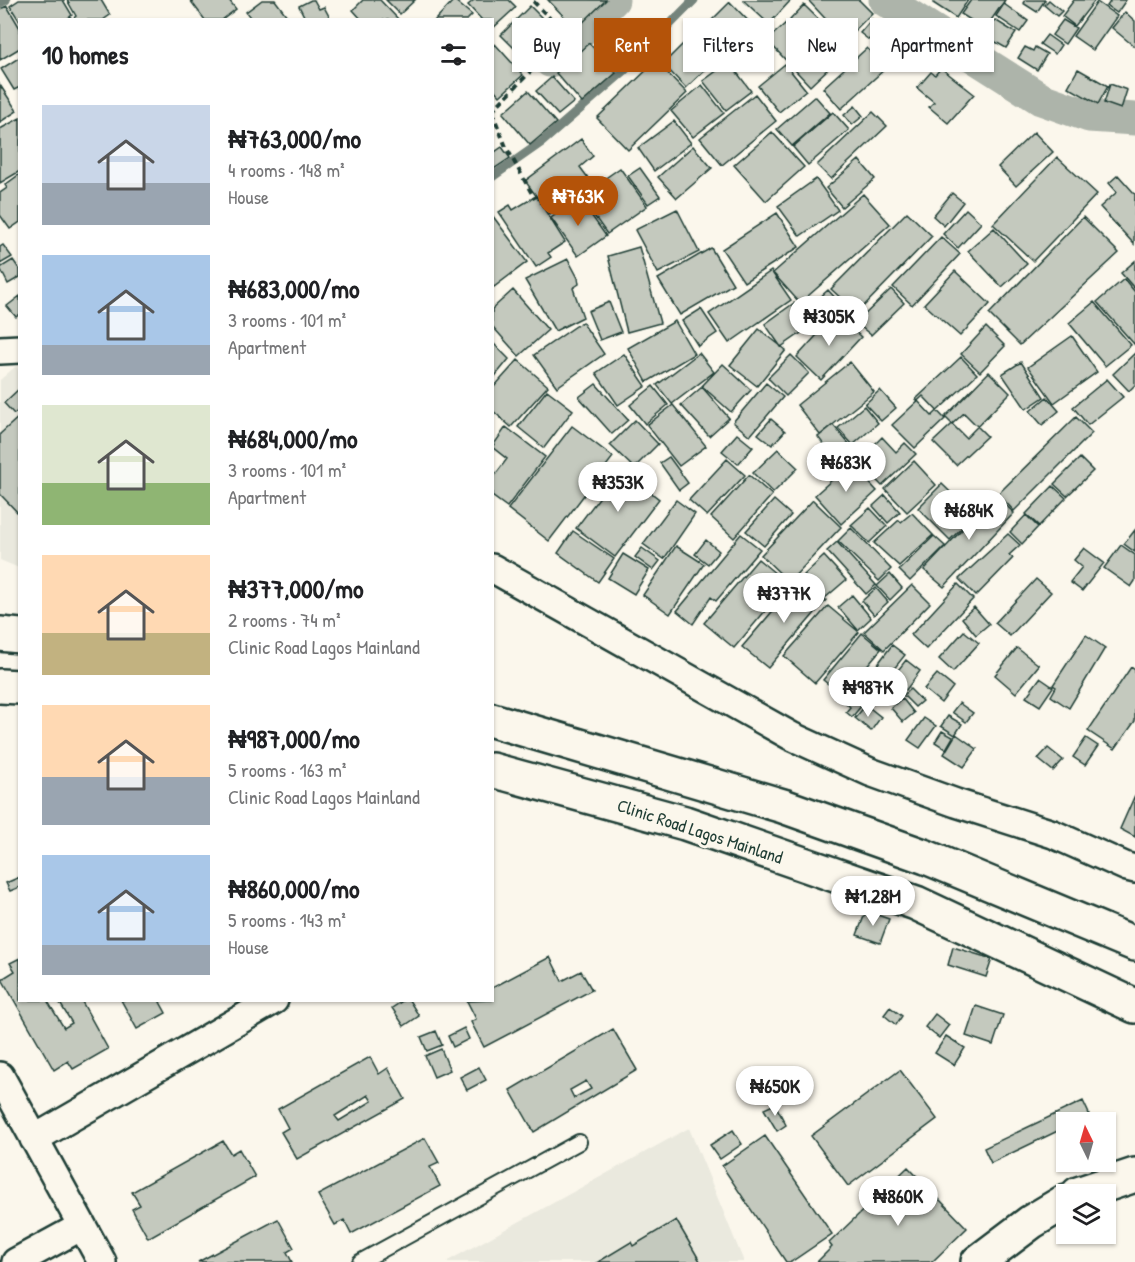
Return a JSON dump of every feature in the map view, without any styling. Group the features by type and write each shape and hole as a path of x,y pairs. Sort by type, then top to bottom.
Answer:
{"main road":[{"path":"0,634 18,636"},
{"path":"0,686 18,687"},
{"path":"494,721 783,806 926,857 1135,944"},
{"name":"Clinic Road Lagos Mainland","path":"494,771 685,823 916,903 1135,1006"},
{"path":"1108,1184 1135,1175"},
{"path":"978,1262 1031,1222 1056,1207"}],"street":[{"path":"0,350 18,349"},
{"path":"494,569 790,736 870,772 956,804 1053,834 1127,867 1135,868"},
{"path":"34,1139 271,1002"},
{"path":"0,1076 102,1262"},
{"path":"16,1262 82,1226"}],"lane":[{"path":"360,1262 579,1142"}],"path":[{"path":"494,109 566,35 532,0"},
{"path":"494,116 506,147 535,199"}],"shaded area":[{"path":"16,366 18,369 18,568 0,560 0,380"},
{"path":"689,1128 744,1262 446,1262"}],"building":[{"path":"19,0 63,0 72,15 68,18 18,19 10,6"},
{"path":"67,0 101,0 110,15 106,18 74,18 76,16"},
{"path":"190,0 229,0 236,9 225,18 204,18"},
{"path":"262,0 275,0 288,18 250,18 246,12"},
{"path":"314,0 319,9 324,7 330,18 305,18 299,6"},
{"path":"363,0 380,0 397,18 360,18 353,10"},
{"path":"386,0 415,0 400,14"},
{"path":"454,0 472,15 469,18 437,18"},
{"path":"474,0 509,0 516,7 494,27 494,18 480,18 468,5"},
{"path":"548,0 606,0 582,23 582,18 565,18"},
{"path":"743,0 791,0 774,19 762,18"},
{"path":"808,0 859,0 872,13 858,27 858,18 825,18"},
{"path":"935,0 968,0 956,18 933,3"},
{"path":"971,0 1005,0 993,18 967,18 961,14"},
{"path":"1025,0 1045,0 1037,12 1023,3"},
{"path":"1049,0 1062,11 1057,16 1044,5"},
{"path":"1074,0 1095,0 1075,26 1062,16"},
{"path":"1107,0 1126,0 1117,13 1107,6 1110,2"},
{"path":"730,2 746,18 714,18"},
{"path":"1097,2 1117,16 1093,50 1073,36"},
{"path":"1004,4 1028,21 1020,32 996,16"},
{"path":"804,5 817,18 792,18"},
{"path":"7,6 18,25 18,49 0,60 0,9"},
{"path":"530,6 542,18 518,18"},
{"path":"1125,12 1135,21 1135,47 1112,28"},
{"path":"995,20 1016,33 1006,48 994,41"},
{"path":"1063,20 1076,28 1065,44 1052,35"},
{"path":"870,21 869,40 860,33"},
{"path":"786,23 786,60 774,47 774,34"},
{"path":"512,24 512,46 501,35"},
{"path":"1047,35 1061,45 1055,54 1040,44"},
{"path":"589,43 594,49 594,72 616,73 582,103 556,73 582,72 582,49"},
{"path":"495,44 512,63 512,72 520,72 523,75 500,96 494,89"},
{"path":"683,44 683,72 703,72 686,88 671,72 671,56"},
{"path":"1025,47 1033,51 1035,47 1047,54 1037,70 1018,58"},
{"path":"867,48 870,51 870,72 882,72 841,109 823,88 841,72 858,72 858,56"},
{"path":"18,58 18,88 14,90 1,69"},
{"path":"785,64 786,72 791,72 806,90 779,112 758,86"},
{"path":"1078,69 1108,86 1098,104 1068,87"},
{"path":"645,72 667,72 687,93 628,150 597,118"},
{"path":"715,72 737,72 751,91 726,110 703,81"},
{"path":"797,72 825,72 810,86"},
{"path":"931,72 935,75 938,72 946,72 974,94 948,123 929,107 934,102 917,88"},
{"path":"552,77 574,102 558,115 536,91"},
{"path":"1110,84 1127,90 1121,109 1104,103"},
{"path":"0,85 17,111 0,122"},
{"path":"702,85 724,113 693,137 671,111"},
{"path":"528,91 556,123 530,145 503,113"},
{"path":"755,94 776,121 722,165 700,138"},
{"path":"815,96 830,113 792,146 777,129"},
{"path":"855,106 863,116 852,125 844,115"},
{"path":"833,112 849,130 808,165 793,147"},
{"path":"873,112 887,126 831,179 817,165"},
{"path":"18,119 18,172 0,183 0,129"},
{"path":"674,121 691,143 654,171 638,148"},
{"path":"772,132 804,167 766,201 734,165"},
{"path":"1034,132 1053,152 1016,186 998,167"},
{"path":"581,139 593,156 580,167 592,183 550,214 525,181"},
{"path":"693,146 712,168 677,198 658,177"},
{"path":"502,147 510,158 494,169 494,153"},
{"path":"1057,157 1097,194 1033,261 993,224"},
{"path":"859,160 875,179 842,207 826,188"},
{"path":"620,168 647,206 607,234 580,196"},
{"path":"640,168 660,196 648,204 628,176"},
{"path":"18,175 18,223 10,229 0,215 0,193 7,188 5,185"},
{"path":"1118,175 1135,194 1134,244 1100,207 1117,192 1109,183"},
{"path":"816,179 838,210 800,236 778,206"},
{"path":"952,193 963,202 944,226 933,216"},
{"path":"863,194 890,224 800,303 773,273"},
{"path":"536,196 565,242 548,253 551,257 536,267 499,212 510,205 513,210"},
{"path":"579,198 606,236 578,256 551,218"},
{"path":"677,209 699,252 658,273 635,230"},
{"path":"966,209 981,223 958,248 943,234"},
{"path":"907,212 932,236 857,313 831,289"},
{"path":"777,213 799,247 744,282 722,249"},
{"path":"1083,217 1119,253 1020,345 989,314"},
{"path":"494,218 527,262 494,287"},
{"path":"994,228 1027,264 1002,287 968,251"},
{"path":"941,237 960,254 912,305 893,287"},
{"path":"3,245 12,257 0,264 0,247"},
{"path":"639,247 660,323 627,332 608,256"},
{"path":"711,248 733,284 680,315 658,279"},
{"path":"568,259 578,278 579,284 573,288 583,317 555,331 525,280"},
{"path":"13,260 18,267 18,278 8,284 0,268"},
{"path":"1135,261 1135,289 1121,273"},
{"path":"771,271 791,300 729,343 709,314"},
{"path":"955,271 990,304 960,336 924,304"},
{"path":"1124,279 1135,292 1135,345 1097,302"},
{"path":"891,289 904,303 871,335 856,323"},
{"path":"513,290 548,330 519,356 494,328 494,307"},
{"path":"828,290 852,316 843,324 819,298"},
{"path":"18,298 18,316 16,317 7,306"},
{"path":"609,302 621,332 600,340 588,311"},
{"path":"1094,302 1131,345 1105,366 1069,323"},
{"path":"794,303 811,326 781,347 765,324"},
{"path":"701,309 717,333 698,346 682,321"},
{"path":"836,314 861,337 821,380 797,357"},
{"path":"675,321 694,354 647,382 628,348"},
{"path":"582,322 604,354 557,387 534,355"},
{"path":"986,327 1005,346 980,372 961,354"},
{"path":"759,329 786,350 757,386 730,365"},
{"path":"1072,336 1097,372 1054,403 1028,367"},
{"path":"494,344 509,359 494,378"},
{"path":"699,353 714,372 672,404 657,385"},
{"path":"1135,353 1135,385 1129,391 1113,374"},
{"path":"624,354 646,386 618,405 596,373"},
{"path":"791,355 809,373 786,396 768,378"},
{"path":"961,357 977,374 932,416 916,399"},
{"path":"518,360 548,386 511,427 494,412 494,387"},
{"path":"850,362 874,392 820,435 797,405"},
{"path":"1021,362 1044,397 1026,409 1002,374"},
{"path":"723,364 751,390 731,412 702,386"},
{"path":"989,372 1010,393 966,438 945,417"},
{"path":"1107,379 1123,397 1088,425 1073,407"},
{"path":"766,383 783,397 750,436 733,422"},
{"path":"596,384 628,420 612,434 579,397"},
{"path":"653,386 668,405 645,424 630,405"},
{"path":"702,387 729,418 709,436 681,405"},
{"path":"18,390 18,411 14,414 4,403"},
{"path":"547,390 573,410 544,448 518,427"},
{"path":"880,390 896,408 881,421 865,404"},
{"path":"923,396 945,419 915,448 892,425"},
{"path":"1047,397 1059,411 1042,425 1030,411"},
{"path":"673,405 706,446 679,466 647,425"},
{"path":"864,406 878,423 853,445 838,428"},
{"path":"964,413 987,436 956,465 933,442"},
{"path":"1076,417 1092,433 1014,511 998,494"},
{"path":"18,418 18,513 0,494 0,434"},
{"path":"771,419 785,431 772,445 758,434"},
{"path":"635,420 658,444 634,468 610,445"},
{"path":"833,425 850,445 834,458 818,437"},
{"path":"572,426 613,457 549,541 508,509"},
{"path":"506,427 545,457 507,507 494,497 494,476 507,459 494,449 494,444"},
{"path":"737,434 753,447 738,464 722,451"},
{"path":"882,437 896,452 905,443 916,454 882,486 858,461"},
{"path":"778,449 798,468 773,493 753,473"},
{"path":"669,457 688,483 679,490 660,463"},
{"path":"1080,458 1093,471 1067,496 1054,484"},
{"path":"727,459 745,475 707,516 689,500"},
{"path":"914,461 936,485 907,512 885,489"},
{"path":"851,463 877,491 841,524 815,495"},
{"path":"621,469 659,499 615,557 576,528"},
{"path":"749,475 772,495 734,538 711,517"},
{"path":"942,484 974,515 950,540 918,508"},
{"path":"1053,486 1066,498 1039,526 1026,514"},
{"path":"885,495 900,512 888,523 873,506"},
{"path":"995,495 1014,513 944,587 924,570"},
{"path":"676,500 695,514 664,559 643,544"},
{"path":"774,500 791,515 764,546 746,531"},
{"path":"813,500 841,527 789,582 761,555"},
{"path":"870,508 887,526 869,543 851,525"},
{"path":"912,513 933,535 899,566 874,543 899,520 901,522"},
{"path":"1026,515 1038,527 1022,544 1010,532"},
{"path":"851,528 891,569 879,581 838,541"},
{"path":"1135,530 1135,552 1124,544"},
{"path":"573,531 614,559 598,582 558,553"},
{"path":"741,534 760,549 716,601 711,597 693,624 677,611"},
{"path":"1008,534 1020,545 1009,555 1013,558 976,596 959,579"},
{"path":"934,536 945,546 910,581 899,570"},
{"path":"706,540 719,551 708,564 695,554"},
{"path":"837,542 876,585 866,594 827,551"},
{"path":"1121,545 1135,555 1135,581 1131,587 1104,568"},
{"path":"676,546 704,564 670,614 643,595"},
{"path":"642,548 660,561 653,570 635,557"},
{"path":"1084,548 1104,563 1082,591 1070,582 1082,567 1074,560"},
{"path":"623,554 649,570 634,594 608,578"},
{"path":"824,556 846,580 825,598 804,575"},
{"path":"758,559 788,584 734,648 704,623"},
{"path":"890,574 902,588 890,600 877,586"},
{"path":"800,579 826,600 768,668 742,647"},
{"path":"1036,579 1051,592 1010,636 995,623"},
{"path":"958,584 973,599 926,649 911,635"},
{"path":"912,585 930,603 884,650 864,632"},
{"path":"876,588 888,602 874,615 862,601"},
{"path":"852,595 871,618 858,630 838,607"},
{"path":"828,606 859,632 815,683 784,656"},
{"path":"974,607 989,624 976,635 962,618"},
{"path":"964,631 979,643 953,672 939,659"},
{"path":"862,633 881,649 842,695 823,680"},
{"path":"1086,635 1105,648 1069,708 1051,696 1056,687 1053,685"},
{"path":"892,645 905,655 889,675 877,665"},
{"path":"1017,648 1039,665 1016,693 995,675"},
{"path":"906,660 920,671 906,690 891,679"},
{"path":"1131,667 1135,670 1135,721 1115,749 1088,731"},
{"path":"865,673 874,680 867,689 858,681"},
{"path":"937,674 953,687 941,703 924,689"},
{"path":"1040,678 1053,687 1040,706 1026,697"},
{"path":"888,679 901,691 889,703 876,690"},
{"path":"856,689 868,698 852,717 846,712 850,707 845,702"},
{"path":"910,689 922,701 915,707 903,695"},
{"path":"902,698 914,713 903,722 891,708"},
{"path":"959,703 973,713 966,722 952,712"},
{"path":"866,705 881,717 871,731 855,718"},
{"path":"948,716 962,724 955,735 941,726"},
{"path":"924,718 936,726 920,748 908,740"},
{"path":"942,731 953,737 946,749 935,742"},
{"path":"956,734 977,749 964,767 944,754"},
{"path":"1086,738 1098,746 1085,765 1073,757"},
{"path":"1048,748 1063,760 1053,771 1038,759"},
{"path":"1135,795 1135,837 1120,829"},
{"path":"18,878 18,888 10,891 6,883"},
{"path":"866,911 889,919 880,943 857,935"},
{"path":"953,947 992,959 986,977 948,965"},
{"path":"550,957 562,981 581,971 592,990 484,1047 471,1022 476,1019 468,1002 494,1002 494,987"},
{"path":"18,959 18,1002 48,1002 64,1028 72,1023 59,1002 82,1002 108,1049 73,1069 68,1061 54,1070 2,979 15,971 10,963"},
{"path":"122,1002 160,1002 166,1013 137,1029"},
{"path":"401,1002 410,1002 419,1016 404,1026 392,1008"},
{"path":"976,1006 1003,1015 993,1045 966,1036"},
{"path":"890,1007 902,1016 896,1025 884,1015"},
{"path":"935,1014 949,1025 939,1038 925,1027"},
{"path":"464,1028 469,1039 453,1047 448,1036"},
{"path":"613,1029 637,1070 534,1132 510,1090","holes":["586,1081 591,1089 574,1098 570,1090"]},
{"path":"436,1031 442,1045 427,1051 421,1037"},
{"path":"946,1036 965,1048 954,1065 935,1053"},
{"path":"441,1049 450,1070 434,1077 425,1056"},
{"path":"370,1057 379,1074 388,1068 405,1099 297,1159 281,1132 288,1128 278,1109","holes":["368,1095 372,1101 339,1121 335,1116"]},
{"path":"479,1067 486,1080 467,1090 460,1077"},
{"path":"900,1070 937,1119 848,1186 811,1136"},
{"path":"1083,1101 1088,1112 1060,1112"},
{"path":"775,1104 786,1125 777,1131 764,1109"},
{"path":"1056,1114 1056,1132 991,1163 984,1148"},
{"path":"733,1130 742,1144 720,1159 710,1145"},
{"path":"765,1136 832,1234 791,1262 786,1262 722,1166"},
{"path":"425,1138 439,1163 430,1167 440,1186 351,1234 344,1220 335,1225 318,1195"},
{"path":"223,1141 231,1154 239,1149 255,1177 148,1238 132,1209 140,1205 132,1192"},
{"path":"908,1167 967,1228 932,1262 817,1262 832,1247 829,1243"},
{"path":"278,1219 294,1248 287,1252 292,1262 198,1262"},
{"path":"676,1220 700,1261 598,1262 631,1242 633,1246"}],"waterway":[{"path":"0,3 6,0"},
{"path":"582,30 613,0"},
{"path":"494,176 542,142 624,71 694,0"},
{"path":"885,0 1041,99 1089,116 1135,119"}]}
